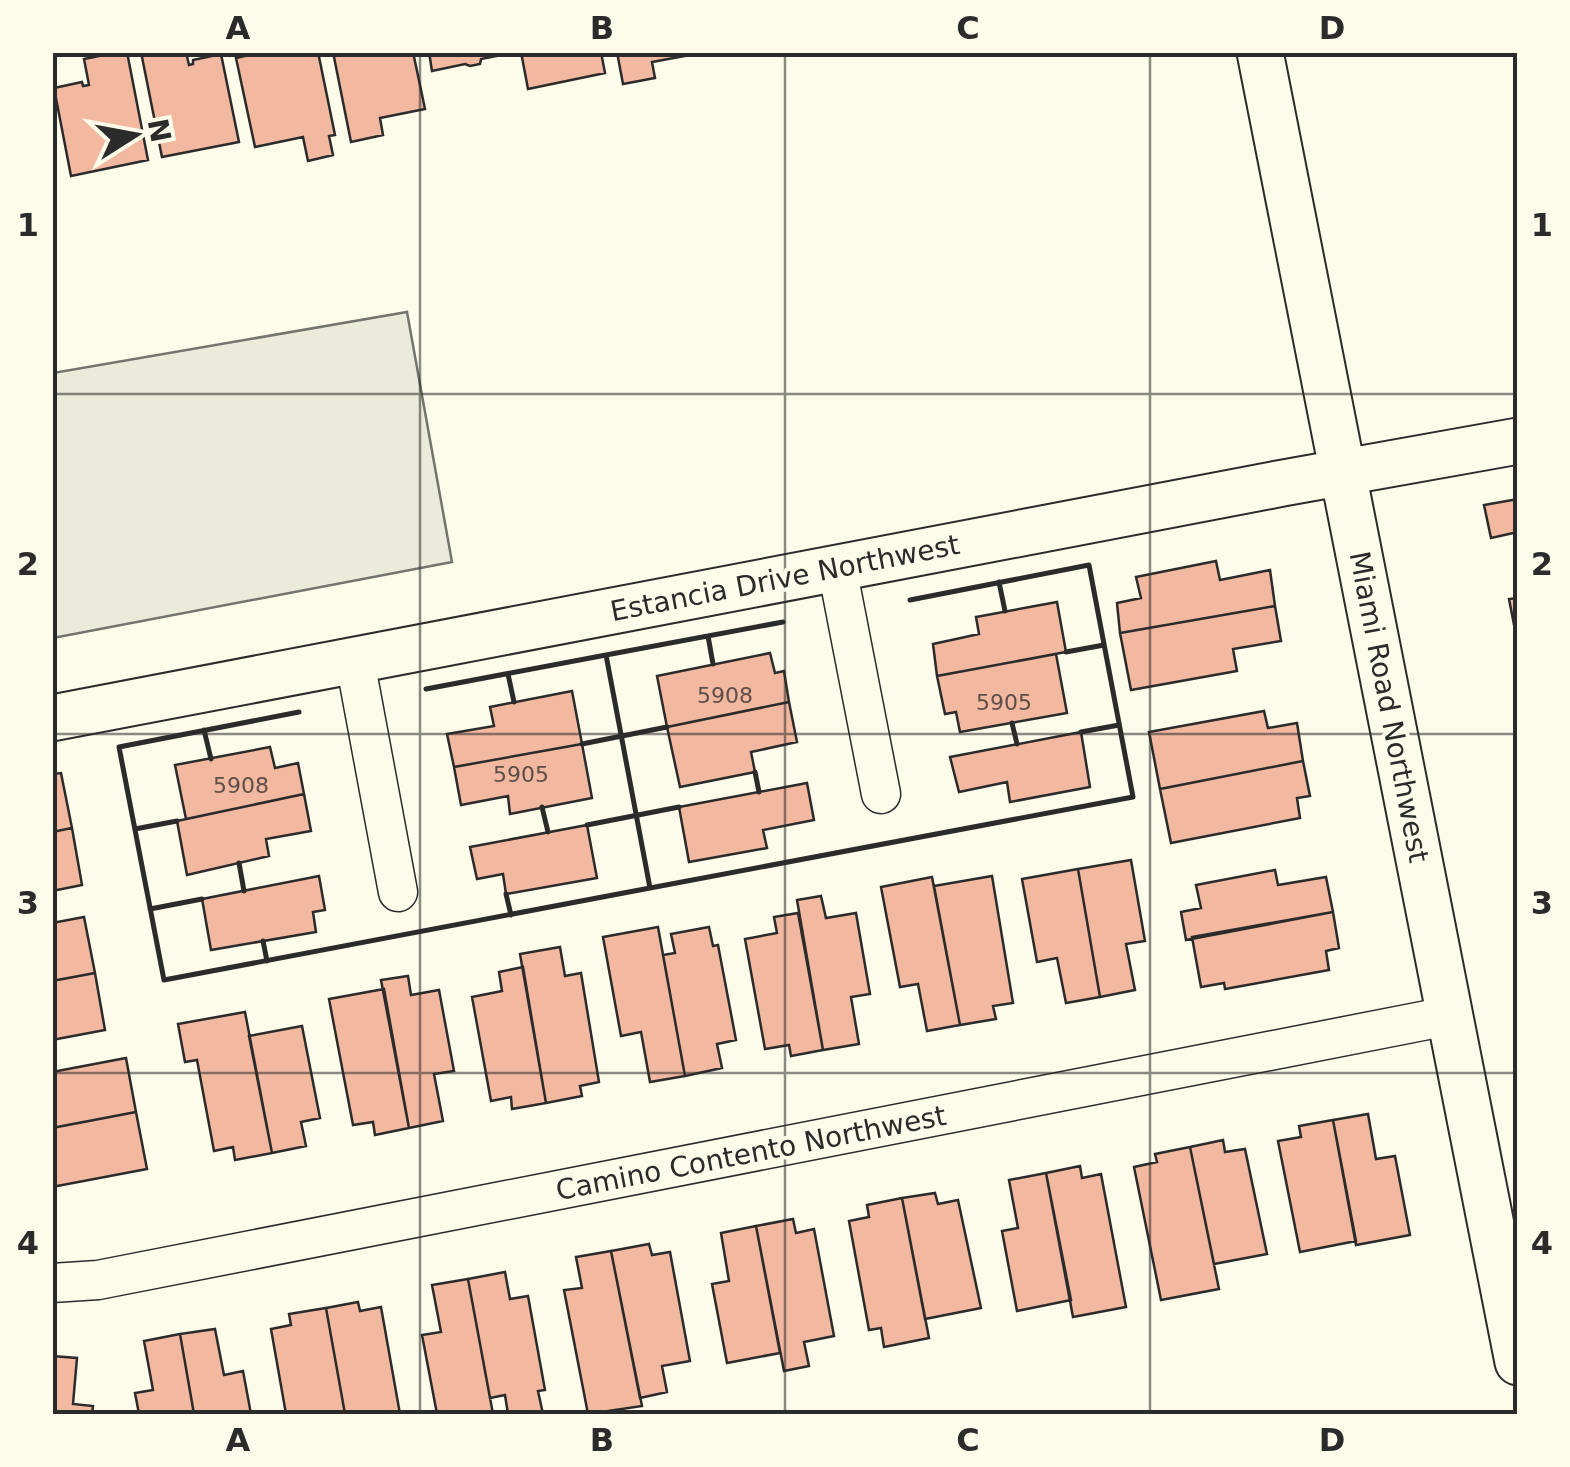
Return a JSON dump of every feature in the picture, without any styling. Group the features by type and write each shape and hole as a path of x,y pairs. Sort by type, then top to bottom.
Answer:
{"street":[{"name":"Miami Road Northwest","path":"1260,52 1518,1362"},
{"name":"Estancia Drive Northwest","path":"52,718 1518,441"},
{"path":"838,568 882,794"},
{"path":"355,661 398,892"},
{"name":"Camino Contento Northwest","path":"52,1283 118,1276 1448,1016"}],"shaded area":[{"path":"407,312 452,562 53,638 53,373"}],"building":[{"path":"127,52 148,160 71,176 54,88 82,82 83,86 89,85 84,59"},
{"path":"141,52 186,52 189,65 193,60 221,54 239,142 162,157"},
{"path":"262,52 318,52 335,135 329,136 333,155 308,161 303,137 255,147 236,58"},
{"path":"333,52 413,52 425,109 380,118 383,135 351,142"},
{"path":"429,52 507,54 481,59 480,64 432,71"},
{"path":"521,52 601,52 605,73 528,89"},
{"path":"617,52 690,55 652,62 655,78 623,84"},
{"path":"1518,499 1518,532 1491,538 1484,505"},
{"path":"1216,561 1220,580 1270,570 1275,606 1120,633 1117,603 1141,598 1136,577"},
{"path":"1518,598 1518,634 1516,635 1509,599"},
{"path":"1057,602 1066,652 937,676 933,644 979,634 976,617"},
{"path":"1275,606 1281,641 1233,649 1237,671 1131,690 1120,633"},
{"path":"770,653 775,673 784,671 789,702 667,727 657,676"},
{"path":"1056,654 1067,713 960,732 956,712 945,714 937,676"},
{"path":"572,691 582,744 454,767 447,734 494,726 490,707"},
{"path":"789,702 797,742 751,752 755,772 680,787 667,727"},
{"path":"1264,711 1268,728 1297,723 1303,761 1160,789 1149,732"},
{"path":"1081,732 1090,787 1010,802 1007,782 959,792 950,757"},
{"path":"582,744 592,798 510,814 508,796 461,805 454,767"},
{"path":"270,747 275,768 298,763 304,794 186,819 175,765"},
{"path":"1303,761 1310,796 1297,798 1300,818 1171,843 1160,789"},
{"path":"61,773 72,828 52,832 52,774"},
{"path":"807,783 814,820 763,830 767,848 689,862 679,807"},
{"path":"304,794 311,831 266,839 269,856 187,875 177,821"},
{"path":"587,825 597,878 506,894 503,874 477,879 470,847"},
{"path":"72,828 82,885 52,891 52,832"},
{"path":"1131,860 1145,941 1126,944 1135,990 1100,997 1078,869"},
{"path":"1078,869 1100,997 1066,1003 1057,958 1037,962 1022,879"},
{"path":"1275,870 1278,885 1326,877 1333,912 1186,940 1181,912 1201,908 1196,885"},
{"path":"319,876 325,910 313,912 316,932 211,950 202,899"},
{"path":"992,876 1013,1003 993,1006 996,1019 960,1025 934,886"},
{"path":"932,877 960,1025 927,1031 918,984 900,987 881,887"},
{"path":"821,896 826,918 856,913 870,994 851,997 859,1044 823,1050 797,900"},
{"path":"1333,912 1339,948 1326,951 1329,970 1225,989 1224,983 1201,987 1192,937"},
{"path":"798,913 823,1050 791,1056 789,1045 765,1049 745,939 777,933 774,917"},
{"path":"84,917 95,973 52,981 52,923"},
{"path":"658,927 685,1076 650,1082 641,1032 621,1036 603,937"},
{"path":"709,927 713,946 718,945 736,1040 717,1044 722,1068 685,1076 663,955 675,953 671,934"},
{"path":"560,947 565,976 581,973 599,1082 580,1086 582,1096 546,1103 520,954"},
{"path":"523,967 546,1103 512,1109 511,1097 491,1101 472,997 502,991 499,972"},
{"path":"95,973 105,1030 52,1040 52,981"},
{"path":"408,976 411,995 439,990 454,1071 434,1074 443,1121 409,1128 381,980"},
{"path":"384,989 409,1128 375,1135 373,1122 353,1125 329,999"},
{"path":"245,1012 272,1153 235,1160 233,1147 214,1151 197,1060 185,1062 178,1024"},
{"path":"302,1026 320,1118 301,1122 306,1146 272,1153 249,1036"},
{"path":"126,1058 136,1112 52,1128 52,1072"},
{"path":"136,1112 147,1169 52,1187 52,1128"},
{"path":"1368,1114 1376,1159 1395,1156 1410,1235 1356,1245 1333,1120"},
{"path":"1333,1120 1356,1241 1300,1252 1278,1141 1301,1137 1299,1126"},
{"path":"1223,1140 1225,1152 1245,1149 1267,1254 1214,1264 1190,1147"},
{"path":"1190,1147 1219,1289 1161,1300 1134,1167 1157,1162 1155,1154"},
{"path":"1080,1166 1082,1178 1101,1174 1126,1307 1073,1317 1046,1173"},
{"path":"1046,1173 1071,1300 1017,1311 1002,1231 1018,1228 1009,1180"},
{"path":"935,1193 938,1204 958,1200 981,1308 925,1319 902,1198"},
{"path":"902,1198 929,1338 884,1347 881,1328 869,1330 849,1221 869,1217 867,1205"},
{"path":"793,1219 796,1233 814,1229 834,1336 804,1342 809,1366 784,1371 756,1226"},
{"path":"756,1226 780,1353 727,1363 712,1284 729,1281 721,1233"},
{"path":"649,1244 652,1255 670,1252 690,1361 662,1366 667,1392 640,1398 611,1251"},
{"path":"611,1251 642,1406 588,1414 564,1290 582,1288 576,1257"},
{"path":"505,1272 510,1299 528,1296 545,1390 538,1391 543,1414 508,1414 505,1395 490,1398 468,1279"},
{"path":"468,1279 493,1414 437,1414 422,1335 441,1332 432,1285"},
{"path":"358,1302 360,1311 381,1307 400,1414 345,1414 326,1308"},
{"path":"326,1308 345,1414 286,1414 271,1329 291,1325 289,1314"},
{"path":"215,1329 224,1375 243,1371 251,1414 194,1414 180,1334"},
{"path":"180,1334 194,1414 139,1414 135,1393 153,1390 144,1341"},
{"path":"52,1356 77,1358 73,1404 93,1406 92,1414 52,1414"}],"wall":[{"path":"650,888 1133,797 1089,565 910,600"},
{"path":"999,582 1005,611"},
{"path":"606,655 783,622"},
{"path":"708,636 713,664"},
{"path":"1066,652 1104,645"},
{"path":"299,712 119,747 164,980 650,888 606,655 426,689"},
{"path":"508,674 514,702"},
{"path":"1012,723 1017,744"},
{"path":"1081,732 1119,725"},
{"path":"582,744 667,727"},
{"path":"204,730 211,759"},
{"path":"755,772 759,792"},
{"path":"542,807 548,832"},
{"path":"587,825 679,807"},
{"path":"135,829 177,821"},
{"path":"239,863 244,891"},
{"path":"506,894 511,915"},
{"path":"150,909 202,899"},
{"path":"263,941 267,961"}]}
